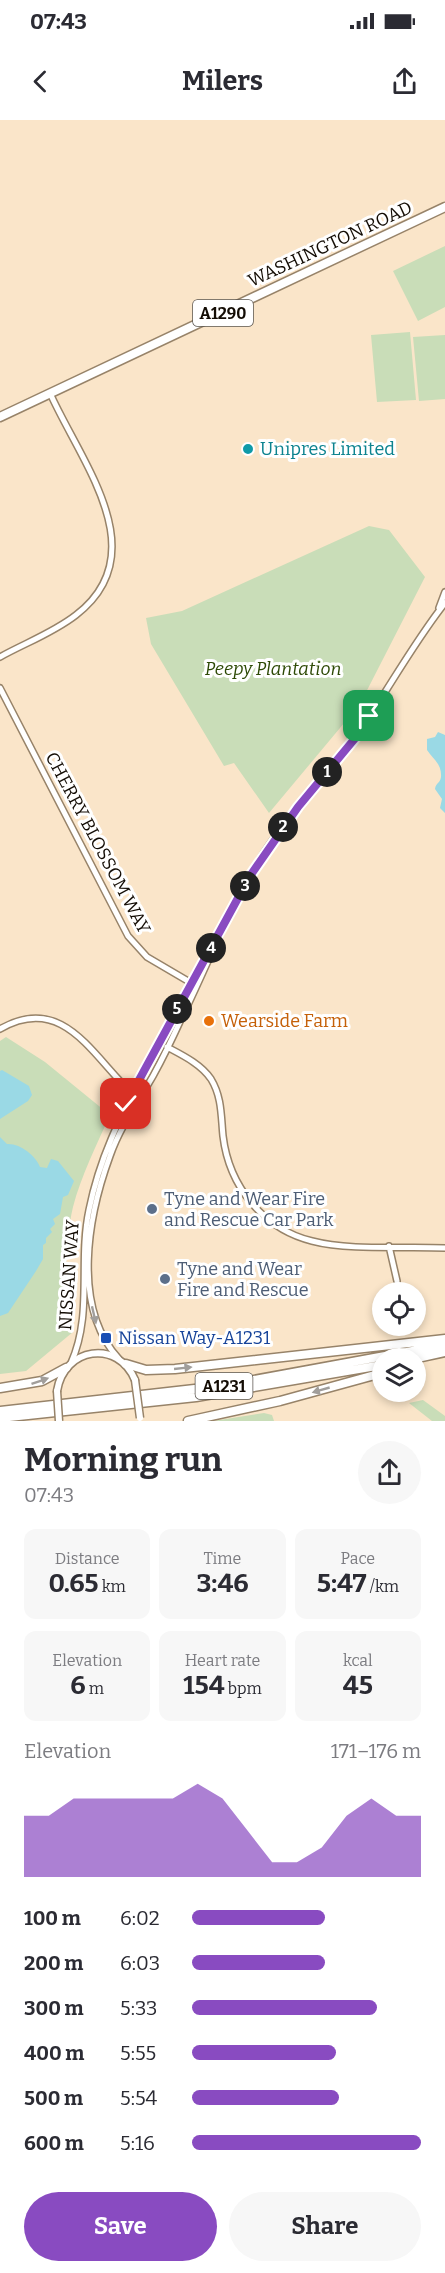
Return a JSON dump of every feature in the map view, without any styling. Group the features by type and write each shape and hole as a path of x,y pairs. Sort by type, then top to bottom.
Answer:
{"main road":[{"name":"WASHINGTON ROAD","path":"0,417 445,207"},
{"name":"A1231","path":"122,1361 146,1370 175,1369 445,1339"},
{"name":"A1231","path":"0,1411 221,1386 445,1345"},
{"path":"426,1357 445,1354"},
{"path":"426,1361 445,1354"},
{"path":"0,1388 42,1382 68,1365"},
{"name":"A1231","path":"0,1418 196,1397 372,1367"},
{"path":"188,1421 280,1401 372,1376"}],"street":[{"path":"0,657 63,624 85,608 103,585 111,561 113,534 106,507 50,393"},
{"path":"436,615 445,592"},
{"path":"436,615 445,603"},
{"name":"NISSAN WAY","path":"68,1365 84,1325 84,1240 93,1188 114,1126 191,982 270,844 357,736 400,666 411,656 436,615"},
{"name":"CHERRY BLOSSOM WAY","path":"0,688 128,936 147,957 198,986"},
{"name":"NISSAN WAY","path":"122,1361 104,1339 93,1313 89,1266 97,1198 110,1155 168,1048 221,932"},
{"path":"0,1029 16,1021 32,1018 63,1024 79,1036 139,1098"},
{"path":"159,1044 198,1065 212,1080 219,1097 223,1137 230,1168 240,1187 259,1212 277,1226 312,1241 445,1248"},
{"path":"389,1246 397,1281"},
{"path":"59,1421 57,1391 68,1365 88,1355 99,1353 122,1361 135,1380 140,1420"}],"green space":[{"path":"445,246 445,307 418,321 393,271"},
{"path":"410,332 416,400 377,402 371,335"},
{"path":"445,335 445,399 419,401 413,337"},
{"name":"Peepy Plantation","path":"369,526 389,530 425,577 360,704 269,813 234,763 224,766 151,644 146,618 182,611"},
{"path":"6,1037 45,1062 110,1115 80,1184 70,1222 67,1286 73,1332 26,1371 0,1374 0,1041"},
{"path":"426,1402 445,1416 445,1421 432,1421 409,1403"},
{"path":"264,1413 272,1415 274,1421 213,1421"}],"water":[{"path":"438,732 445,735 445,813 440,808 442,799 435,789 441,772 437,762 427,750 427,739 435,737"},
{"path":"2,1070 29,1086 32,1095 28,1101 0,1119 0,1071"},
{"path":"0,1137 7,1144 27,1151 40,1167 47,1168 51,1159 58,1161 74,1181 68,1195 63,1197 60,1214 53,1219 55,1224 50,1229 52,1232 43,1245 43,1259 8,1313 0,1316"}],"place":[{"name":"Unipres Limited","path":"248,449"},
{"name":"Wearside Farm","path":"209,1021"},
{"name":"Tyne and Wear Fire and Rescue Car Park","path":"152,1209"},
{"name":"Tyne and Wear Fire and Rescue","path":"165,1279"},
{"name":"Nissan Way-A1231","path":"106,1338"}],"route":[{"path":"126,1104 191,982 270,844 357,736 369,716"}]}
